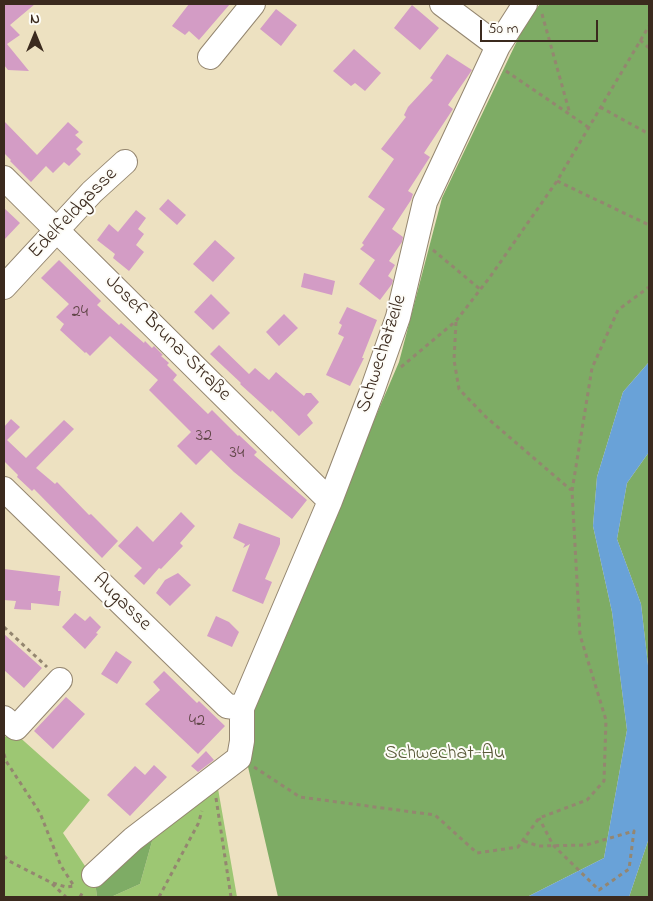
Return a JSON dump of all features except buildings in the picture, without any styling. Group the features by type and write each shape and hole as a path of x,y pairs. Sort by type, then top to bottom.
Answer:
{"street":[{"path":"210,57 253,4"},
{"path":"442,4 495,53"},
{"name":"Schwechatzeile","path":"242,708 330,501 372,391 398,317 425,202 495,53 533,8"},
{"name":"Edelfeldgasse","path":"4,287 92,192 125,162"},
{"name":"Josef Bruna-Straße","path":"4,178 330,501"},
{"name":"Augasse","path":"4,489 227,706 242,708"},
{"path":"10,723 60,680"},
{"path":"94,875 133,839 239,758 242,741 242,708"}],"path":[{"path":"533,8 570,114"},
{"path":"399,368 456,321 481,290 556,180 649,26"},
{"path":"640,40 649,48"},
{"path":"495,53 588,127"},
{"path":"600,108 649,134"},
{"path":"556,180 649,225"},
{"path":"417,237 481,290"},
{"path":"239,758 300,797 435,814 477,853 518,847 538,818 587,800 604,781 606,720 580,635 572,491 592,368 618,310 649,287"},
{"path":"456,321 454,360 459,389 486,417 572,491"},
{"path":"4,626 60,680"},
{"path":"4,754 6,761 40,813 61,866 74,886 66,887 50,882 9,861 4,856"},
{"path":"213,778 231,897"},
{"path":"159,897 198,824 203,806"},
{"path":"523,841 538,846 553,845 586,845 634,831 629,869 599,890 553,845 538,818"},
{"path":"50,882 66,897"}],"green space":[{"name":"Schwechat-Au","path":"540,4 649,4 649,362 623,392 597,477 593,526 612,612 627,730 604,858 527,897 278,897 246,758 248,715 399,362 442,198 527,20"},
{"path":"649,452 649,674 641,604 617,539 627,483"},
{"path":"16,734 90,800 63,833 95,881 97,897 6,897 4,895 4,737"},
{"path":"217,783 237,897 111,897 140,884 156,827"},
{"path":"156,827 140,884 111,897 97,897 95,881"},
{"path":"649,838 649,897 629,897"}],"water":[{"path":"649,362 649,452 627,483 617,539 641,604 649,674 649,838 629,897 527,897 604,858 627,730 612,612 593,526 597,477 623,392"}]}
